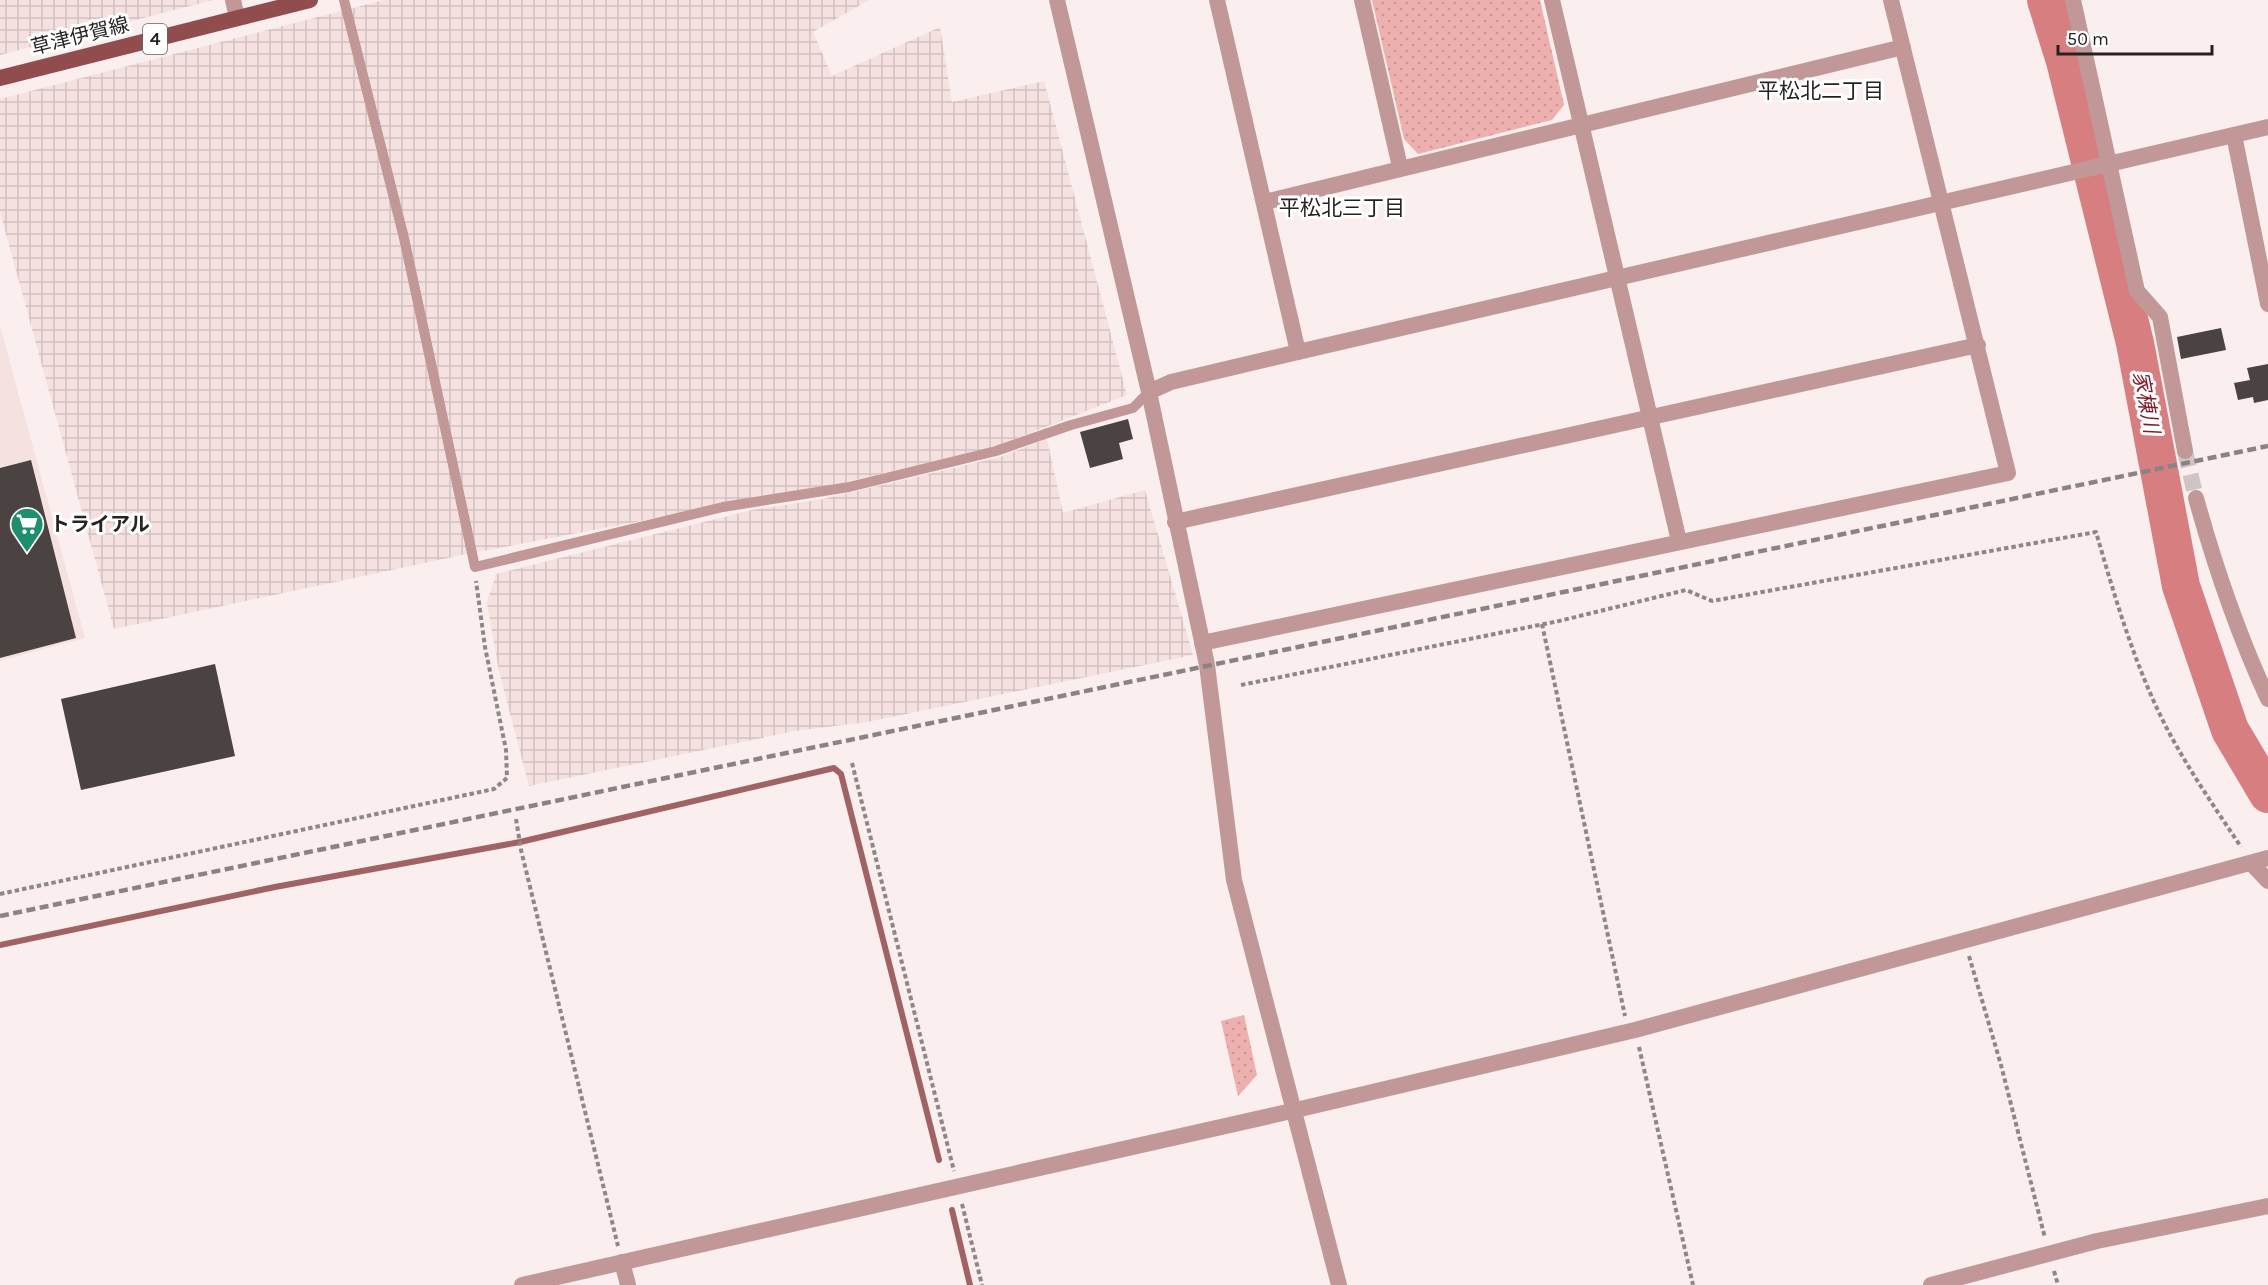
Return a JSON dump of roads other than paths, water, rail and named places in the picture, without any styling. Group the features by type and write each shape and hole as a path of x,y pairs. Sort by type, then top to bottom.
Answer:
{"main road":[{"name":"草津伊賀線","path":"0,78 310,0"}],"street":[{"path":"233,0 237,18"},
{"path":"1057,0 1149,392 1207,665 1234,880 1260,985 1296,1110 1339,1285"},
{"path":"1217,0 1298,352"},
{"path":"1362,0 1400,167"},
{"path":"1202,642 2008,473 1891,0"},
{"path":"2073,0 2105,164 2137,291 2160,317 2185,451"},
{"path":"1557,1 1581,125 1615,279 1679,541"},
{"path":"1265,202 1400,167 1903,47"},
{"path":"1149,392 1171,382 2268,126"},
{"path":"2234,135 2268,304"},
{"path":"1175,522 1978,345"},
{"path":"2196,498 2214,562 2251,662 2268,699"},
{"path":"522,1285 1296,1110 1635,1030 2261,860 2268,881"},
{"path":"1931,1285 2049,1253 2268,1206"},
{"path":"622,1262 628,1285"}],"lane":[{"path":"344,0 404,238 475,567 723,507 849,487 996,451 1071,425 1133,408 1149,392"}],"waterway":[{"name":"家棟川","path":"2046,0 2065,61 2135,343 2181,586 2230,730 2268,794"},
{"path":"0,945 275,887 520,842 834,768 841,774 939,1160"},
{"path":"952,1210 970,1285"}],"tunnel":[{"path":"2185,451 2196,498"}],"railway":[{"path":"0,916 2268,446"}],"place":[{"name":"トライアル","path":"27,553"}],"district":[{"name":"平松北二丁目","path":"1821,91"},
{"name":"平松北三丁目","path":"1342,208"}]}
